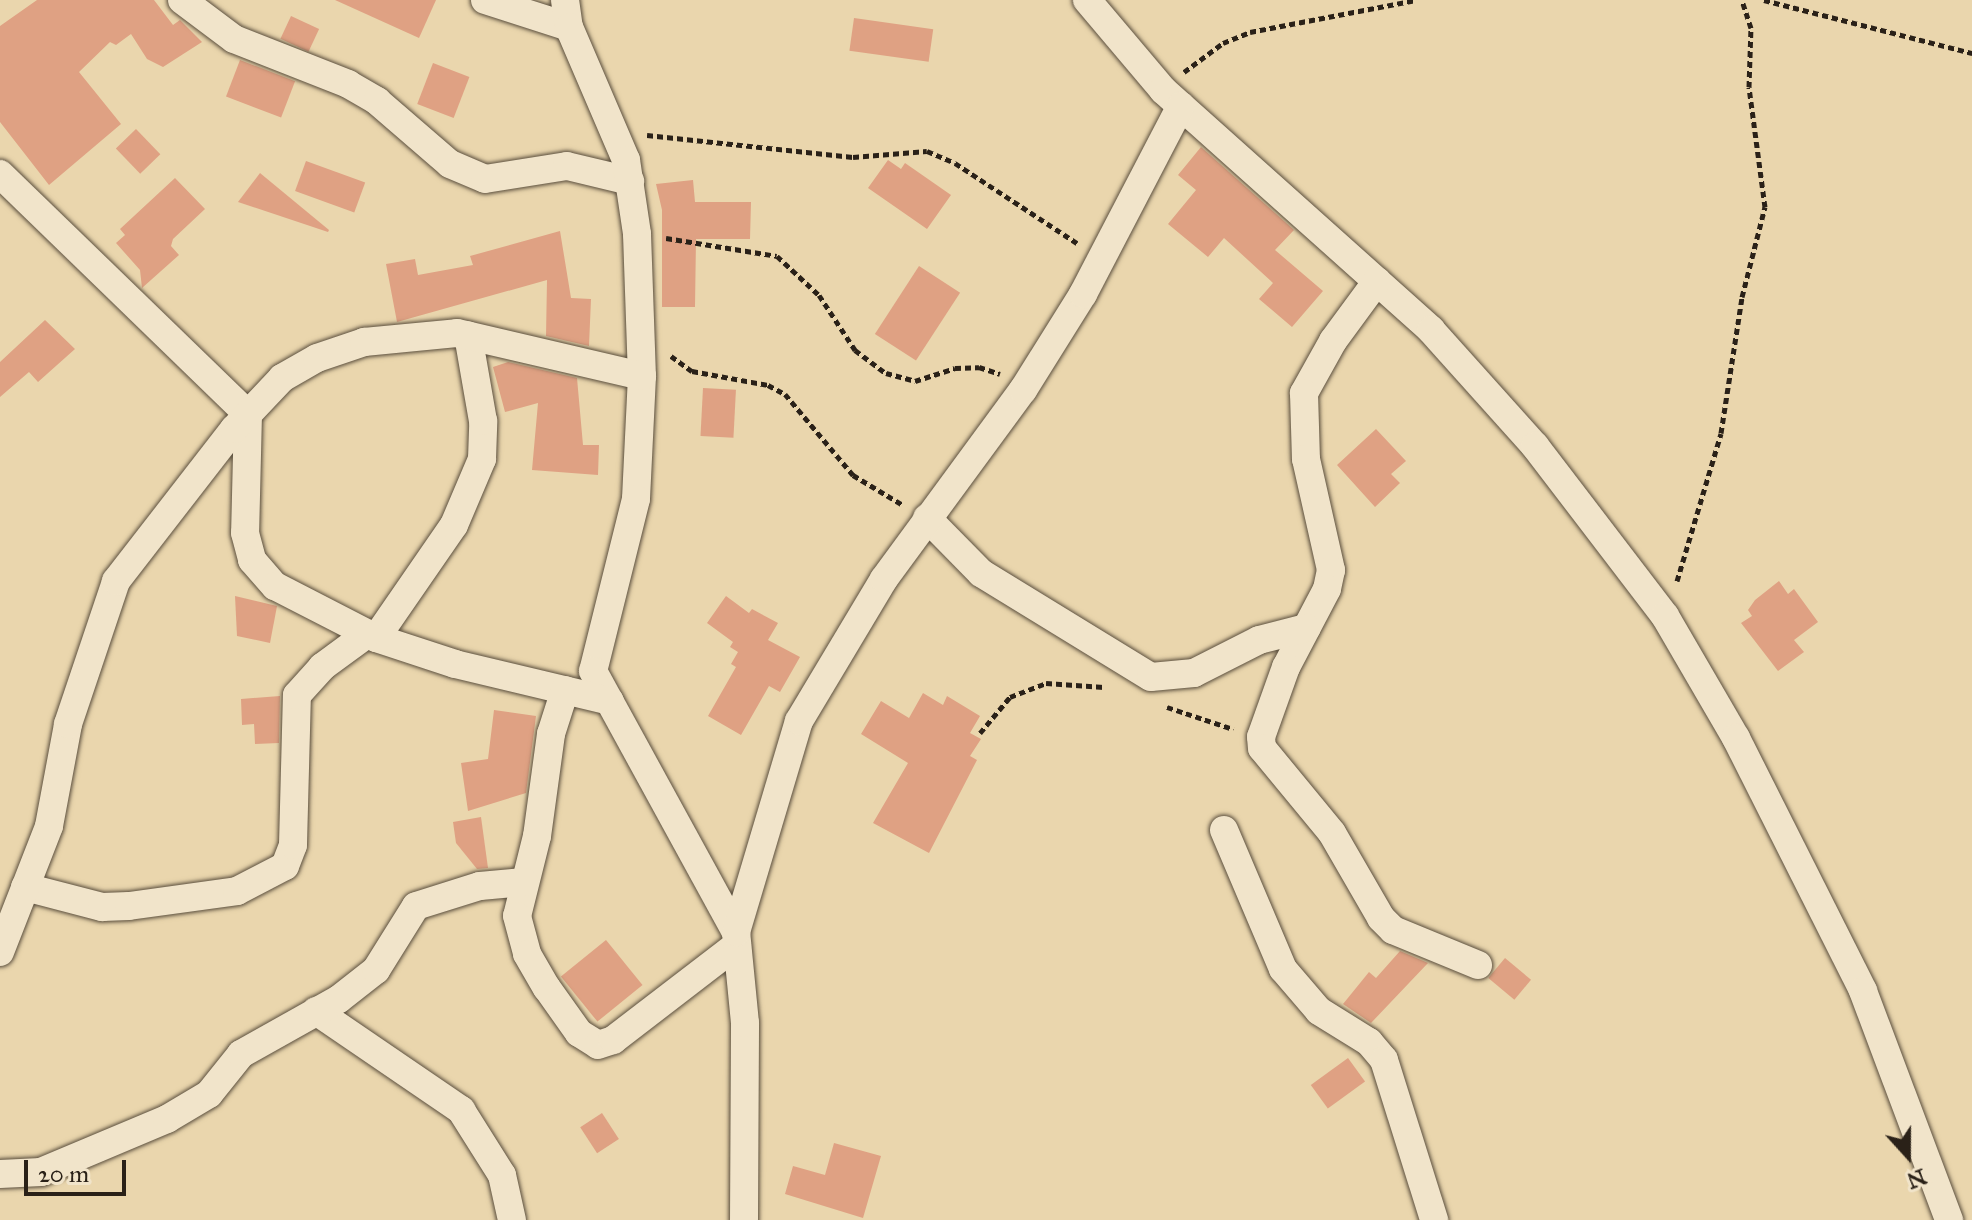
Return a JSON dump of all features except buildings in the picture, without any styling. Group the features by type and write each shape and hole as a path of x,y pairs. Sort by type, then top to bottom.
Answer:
{"street":[{"path":"182,0 234,39 348,84 377,101 450,164 485,179 567,166 630,181"},
{"path":"485,0 567,14 614,131 630,181 637,234 642,376 636,499 622,571 593,661 610,701 737,939"},
{"path":"1087,0 1172,98 1431,330 1535,446 1665,616 1736,738 1863,991 1949,1220"},
{"path":"744,1220 745,1038 737,939 799,721 927,518 1023,390 1101,261 1172,98"},
{"path":"0,174 248,414 245,533 252,560 275,586 372,636 610,701"},
{"path":"1377,281 1333,341 1304,393 1306,459 1331,570 1261,737 1270,760 1351,860 1381,918 1393,930 1478,965"},
{"path":"0,952 55,803 68,724 116,581 248,414 282,378 317,358 407,334 468,335 642,376"},
{"path":"25,887 102,907 129,906 237,891 285,866 293,845 297,695 322,667 372,636 454,525 482,459 483,421 468,335"},
{"path":"927,518 981,573 1151,677 1194,673 1259,640 1306,628"},
{"path":"565,690 551,734 537,836 517,916 527,954 579,1033 598,1045 613,1040 737,939"},
{"path":"1224,830 1283,969 1319,1011 1369,1042 1384,1060 1434,1220"},
{"path":"0,1174 41,1172 167,1119 209,1094 241,1054 316,1011 376,970 416,906 480,886 524,882"},
{"path":"316,1011 461,1110 502,1175 512,1220"}],"path":[{"path":"1172,98 1223,43 1250,32 1416,0"},
{"path":"1665,616 1712,469 1742,297 1763,219 1763,161 1749,87 1751,28 1742,0"},
{"path":"1764,0 1972,53"},
{"path":"614,131 853,157 927,151 982,179 1101,261"},
{"path":"637,234 777,256 811,286 855,350 886,373 915,381 955,368 979,367 1023,390"},
{"path":"640,324 692,371 768,385 785,394 853,475 927,518"},
{"path":"980,733 1010,697 1046,683 1084,683 1118,690"},
{"path":"1160,705 1261,737"}]}
